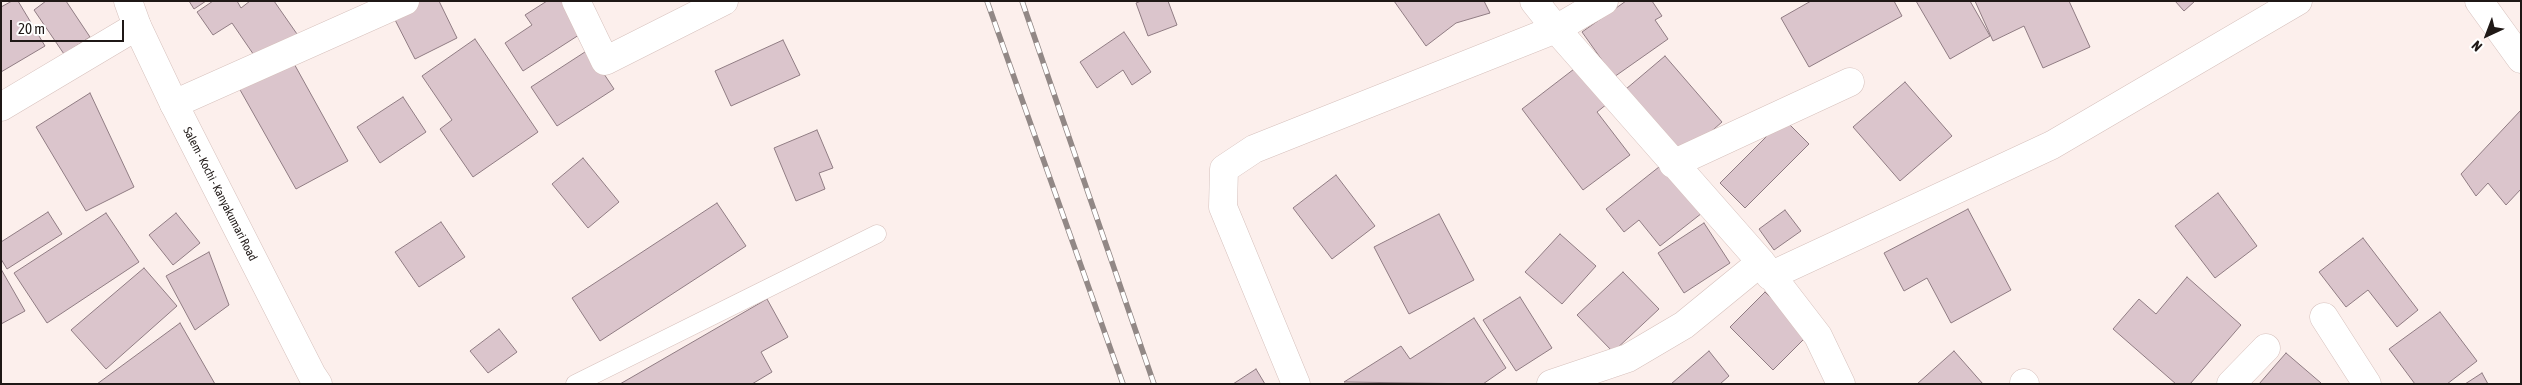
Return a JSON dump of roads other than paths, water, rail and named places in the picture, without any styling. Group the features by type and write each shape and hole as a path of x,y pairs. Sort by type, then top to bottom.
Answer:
{"street":[{"path":"174,104 405,1"},
{"path":"576,1 605,61 724,1"},
{"path":"1534,1 1556,29 1765,269 1818,336 1841,384"},
{"path":"1296,384 1223,207 1224,170 1254,149 1556,29 1604,1"},
{"path":"1551,384 1628,358 1684,325 1765,269 2052,145 2298,1"},
{"path":"2480,1 2521,59"},
{"path":"1,107 132,14"},
{"name":"Salem - Kochi - Kanyakumari Road","path":"132,14 309,381"},
{"path":"1673,164 1850,82"},
{"path":"2324,317 2367,384"},
{"path":"2231,384 2266,348"}],"lane":[{"path":"576,384 877,234"}],"railway":[{"path":"987,1 1123,384"},
{"path":"1022,1 1154,384"}]}
